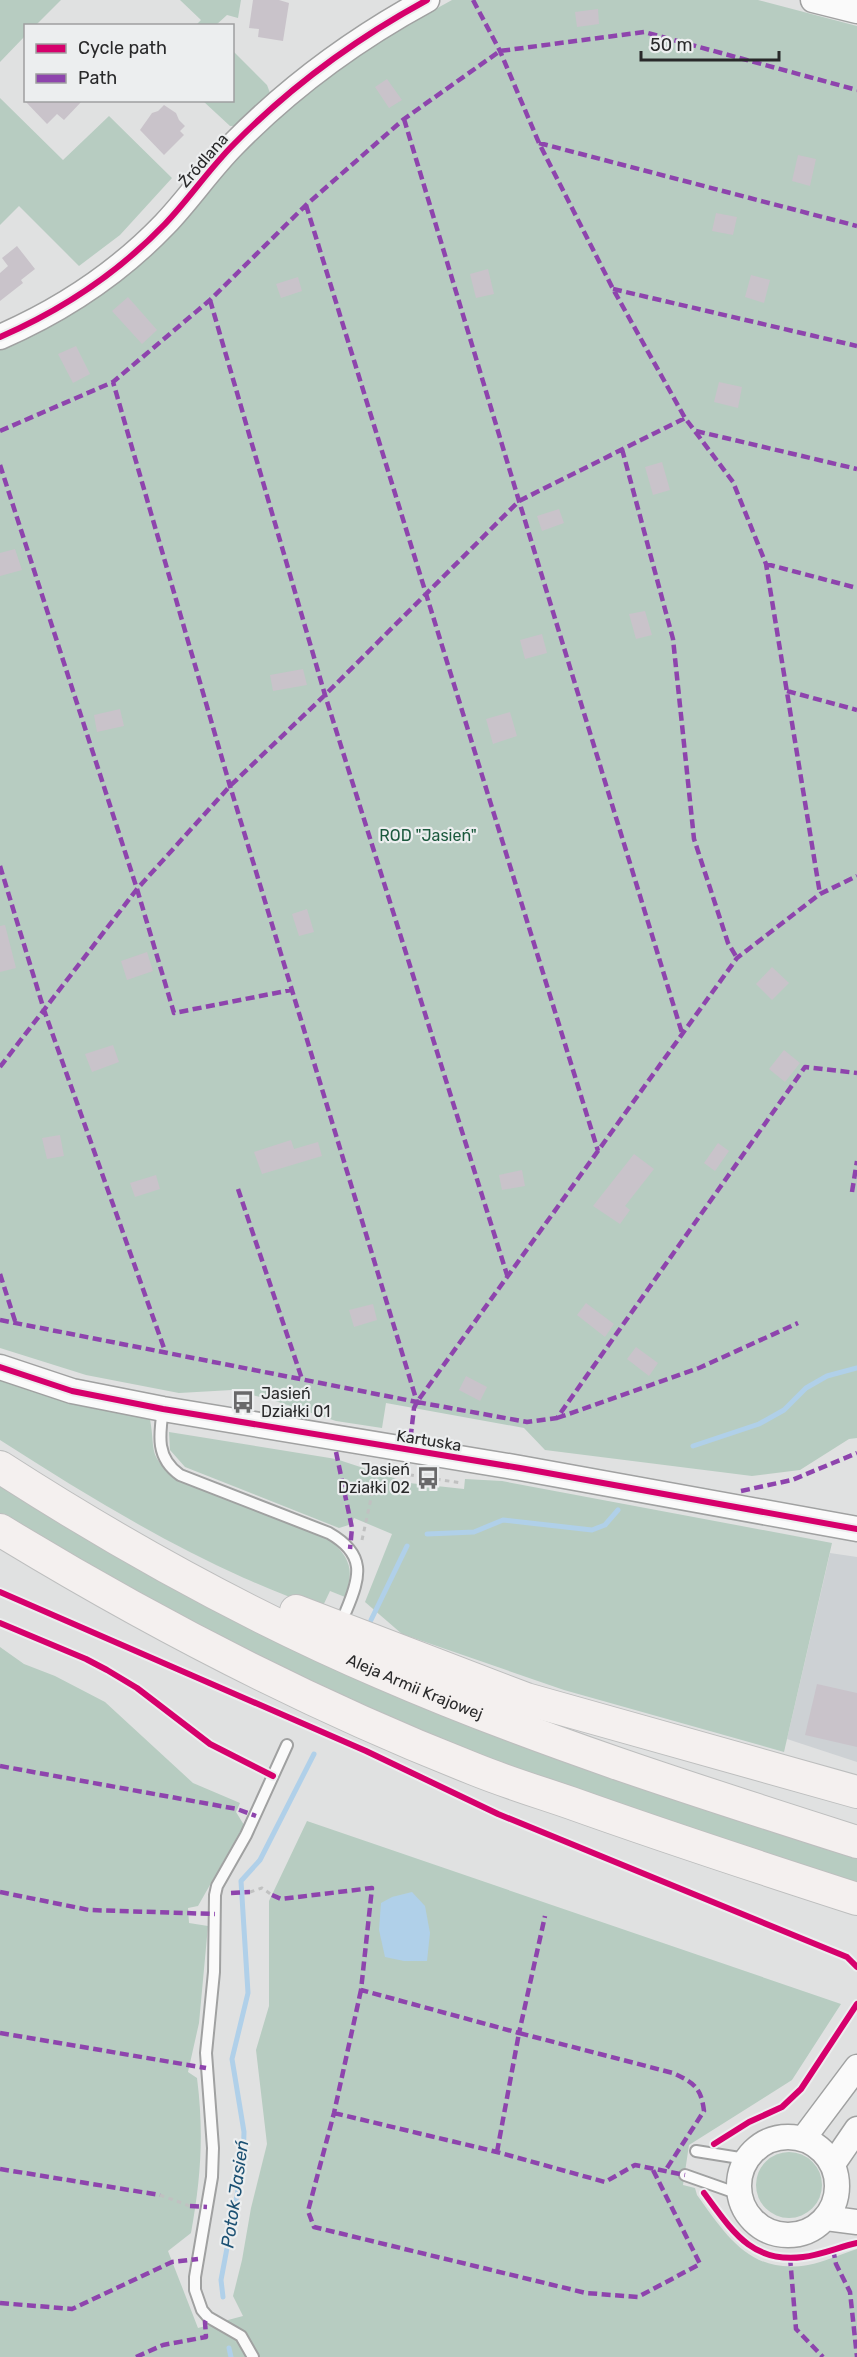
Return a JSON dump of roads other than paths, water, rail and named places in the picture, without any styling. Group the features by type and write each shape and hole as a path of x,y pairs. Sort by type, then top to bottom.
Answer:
{"main road":[{"name":"Aleja Armii Krajowej","path":"0,1467 158,1561 248,1609 381,1673 518,1728 678,1784 857,1842"},
{"path":"63,1506 284,1606 526,1699 857,1792"},
{"path":"0,1530 74,1575 204,1646 380,1730 487,1774 708,1851 857,1899"}],"street":[{"name":"Źródlana","path":"0,337 27,325 92,288 165,224 233,145 286,95 366,37 427,0"},
{"path":"813,0 857,11"},
{"name":"Kartuska","path":"0,1367 72,1391 163,1409 520,1468 857,1530"},
{"path":"803,2139 857,2067"},
{"path":"842,2180 825,2153 815,2144 803,2139 787,2137 771,2140 757,2147 746,2159 740,2176 739,2194 746,2211 758,2225 774,2234 793,2235 811,2230 826,2218 835,2202 842,2180 857,2129"},
{"path":"826,2218 857,2222"}],"lane":[{"path":"163,1409 160,1450 171,1469 180,1475 329,1533 350,1549 357,1560 358,1572 357,1587 346,1611"},
{"path":"252,2357 241,2336 208,2317 202,2310 195,2290 212,2157 206,2053 214,1972 217,1886 246,1835 287,1745"},
{"path":"696,2151 746,2159"},
{"path":"685,2175 739,2194"}],"water":[{"path":"412,1892 425,1906 430,1933 427,1961 404,1961 385,1957 379,1930 381,1903 392,1897"}],"waterway":[{"name":"Potok Jasień","path":"693,1446 759,1424 784,1410 806,1388 827,1376 857,1368"},
{"path":"427,1534 474,1532 503,1520 592,1530 605,1525 618,1510"},
{"name":"Potok Jasień","path":"371,1620 407,1546"},
{"name":"Potok Jasień","path":"223,2297 221,2280 243,2163 244,2132 232,2059 248,1993 241,1881 260,1860 314,1754"},
{"name":"Potok Jasień","path":"229,2348 231,2357"}],"place":[{"name":"Jasień Działki 01","path":"243,1402"},
{"name":"Jasień Działki 02","path":"428,1478"}],"park label":[{"name":"ROD \"Jasień\"","path":"428,835"}]}
